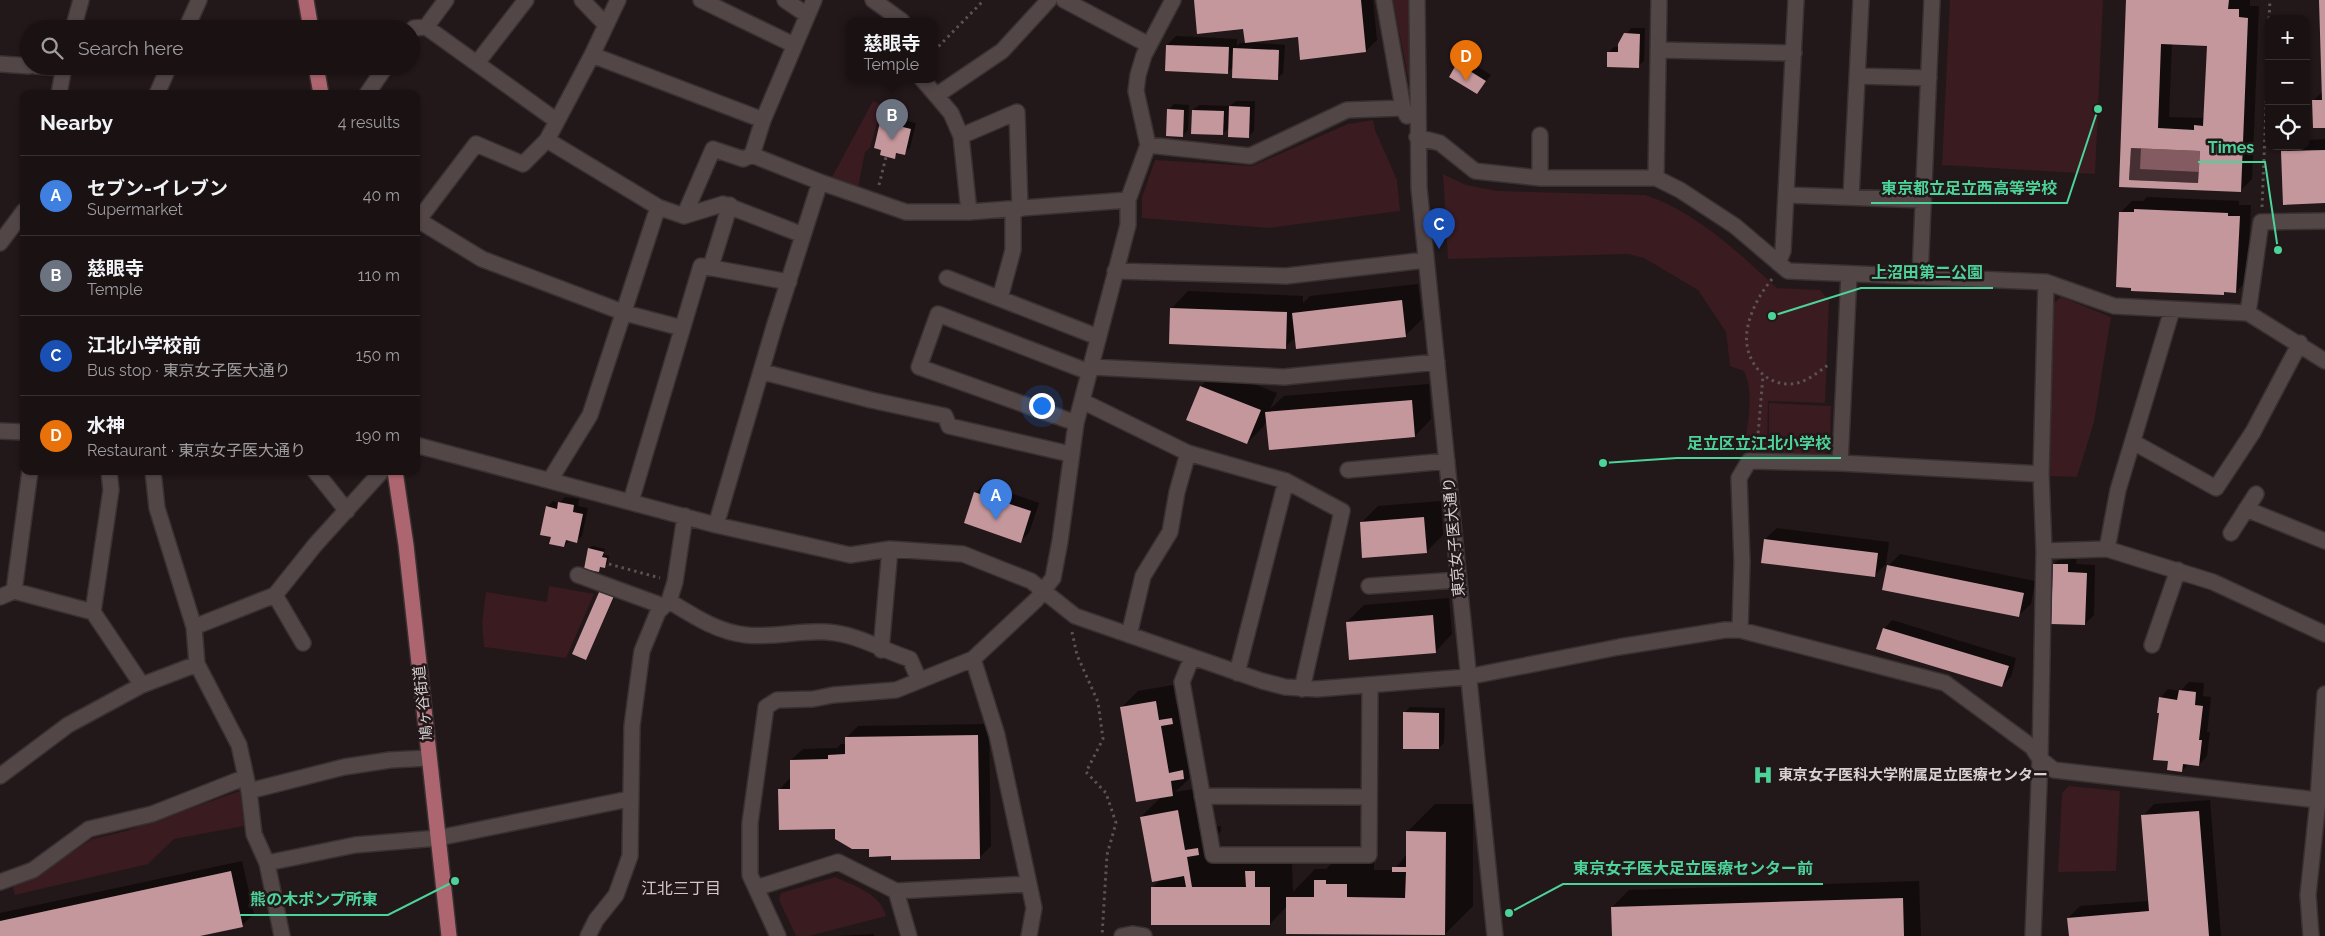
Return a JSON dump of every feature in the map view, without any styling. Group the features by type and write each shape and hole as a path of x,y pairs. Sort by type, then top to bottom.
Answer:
{"main road":[{"path":"306,0 309,20"},
{"path":"318,75 320,90"},
{"name":"鳩ヶ谷街道","path":"395,475 404,528 449,936"}],"street":[{"path":"75,20 81,0"},
{"path":"190,20 199,0"},
{"path":"420,28 446,0"},
{"path":"477,63 526,0"},
{"path":"582,0 606,25"},
{"path":"420,218 476,144 523,164 546,140 592,55 618,0"},
{"path":"701,0 794,44"},
{"path":"785,0 807,15"},
{"path":"752,155 794,44 814,0"},
{"path":"873,0 898,18"},
{"path":"937,95 1002,51 1049,0"},
{"path":"1064,0 1149,46"},
{"path":"778,936 750,875 750,824 766,706 777,700 812,699 833,695 896,690 973,658 1045,590 1052,578 1060,541 1070,454 1076,423 1128,224 1128,200 1148,145 1136,91 1138,75 1149,46 1172,0"},
{"name":"東京女子医大通り","path":"1384,0 1403,108 1417,137"},
{"name":"東京女子医大通り","path":"1417,0 1419,188 1467,677 1495,936"},
{"path":"1656,178 1659,0"},
{"path":"1778,263 1783,250 1787,195 1796,0"},
{"path":"1851,197 1861,0"},
{"path":"1920,276 1932,0"},
{"path":"420,30 477,63 557,121"},
{"path":"1658,50 1794,53"},
{"path":"592,55 764,120"},
{"path":"0,64 20,65"},
{"path":"60,90 63,75"},
{"path":"159,90 165,75"},
{"path":"370,90 380,75"},
{"path":"1857,76 1928,78"},
{"path":"926,83 951,113 961,136 969,212"},
{"path":"1148,145 1250,156 1347,110 1403,108"},
{"path":"961,136 1017,112 1016,209 1013,250 1000,298"},
{"path":"1540,135 1540,178"},
{"path":"1417,137 1440,143 1475,171 1540,178 1656,178 1680,190 1735,226 1788,271 2046,282 2114,306 2248,313 2325,360"},
{"path":"546,140 658,207 684,216 723,204 730,205 803,234"},
{"path":"684,216 713,149 743,159 752,155 820,182 906,212 969,212 1128,200"},
{"path":"716,525 763,372 774,327 820,182"},
{"path":"1787,195 1923,200"},
{"path":"711,266 730,205"},
{"path":"550,480 590,415 625,313 658,207"},
{"path":"0,244 20,216"},
{"path":"2248,313 2261,222 2325,221"},
{"path":"420,224 482,259 625,313 682,328"},
{"path":"1115,271 1286,276 1426,260"},
{"path":"631,501 701,266 711,266 789,282"},
{"path":"1840,463 1849,274"},
{"path":"947,278 1098,337"},
{"path":"2033,936 2040,759 2044,551 2041,474 2046,282"},
{"path":"2107,549 2118,490 2172,310"},
{"path":"1076,423 919,367 938,314 1090,370 1284,377 1437,362"},
{"path":"2133,442 2216,488 2253,432 2300,343"},
{"path":"763,372 870,400 945,416 948,426 1070,454"},
{"path":"1082,401 1188,454 1286,481 1342,511 1302,689"},
{"path":"0,431 20,432"},
{"path":"420,446 716,525 850,555 890,549 962,554 1031,581 1045,590 1075,616 1237,673 1285,687 1302,689 1467,677 1619,647 1725,630 1740,630 1945,683 2032,747 2040,759 2054,770 2318,800"},
{"path":"1129,635 1144,576 1170,532 1188,454"},
{"path":"1348,470 1446,461"},
{"path":"1740,630 1742,562 1739,478 1749,461 1840,463 2041,474"},
{"path":"29,475 7,594 94,612"},
{"path":"109,475 111,490 94,612 142,685"},
{"path":"153,475 153,490 157,508 194,627 197,664 239,745 254,834 268,863 282,936"},
{"path":"318,475 347,510"},
{"path":"194,627 275,594 378,475"},
{"path":"1237,673 1286,481"},
{"path":"2231,533 2256,494"},
{"path":"2246,509 2325,541"},
{"path":"588,936 596,920 616,895 630,856 629,799 632,726 642,651 658,612 666,604 675,582 685,516"},
{"path":"881,650 890,549"},
{"path":"2044,551 2107,549 2213,582 2325,634"},
{"path":"2152,645 2178,570"},
{"path":"578,575 666,604 704,622 745,635 827,632 858,637 881,650 910,660 919,680"},
{"path":"1369,586 1458,580"},
{"path":"275,594 303,643"},
{"path":"1192,657 1182,682 1213,855 1369,855 1370,685"},
{"path":"973,658 996,735 1034,908 1029,936"},
{"path":"0,776 68,725 142,685 197,664"},
{"path":"2310,936 2308,895 2318,800 2325,694"},
{"path":"0,882 33,870 89,829 152,814 247,784 390,760 429,758"},
{"path":"1202,796 1369,796"},
{"path":"268,863 355,845 438,838 629,799"},
{"path":"756,888 838,862 896,891 1029,884"},
{"path":"896,891 909,936"},
{"path":"1122,936 1132,934 1144,936"}],"path":[{"path":"938,47 984,0"},
{"path":"2269,15 2270,0"},
{"path":"2261,222 2268,60"},
{"path":"875,201 886,157"},
{"path":"1772,279 1753,309 1747,332 1750,358 1764,376 1780,383 1792,384 1804,381 1830,362"},
{"path":"1754,461 1759,434 1764,376"},
{"path":"609,564 675,582"},
{"path":"1075,616 1071,630 1077,655 1098,702 1103,739 1086,772 1106,793 1116,822 1107,856 1102,936"}],"shaded area":[{"path":"1393,0 1409,0 1409,82"},
{"path":"1950,0 2103,0 2095,174 1942,165"},
{"path":"873,101 890,109 886,121 878,119 870,148 865,152 858,188 831,179"},
{"path":"1373,120 1375,130 1397,180 1400,211 1269,228 1142,218 1142,197 1155,160 1252,166 1348,124"},
{"path":"2131,148 2200,151 2198,183 2129,180"},
{"path":"1443,174 1466,185 1497,191 1645,195 1681,211 1699,222 1732,247 1777,288 1820,290 1829,300 1825,403 1768,401 1767,453 1744,450 1750,400 1747,380 1744,371 1730,366 1726,332 1698,290 1644,258 1628,254 1448,259"},
{"path":"2061,297 2111,317 2094,422 2077,477 2049,476 2053,304"},
{"path":"1769,403 1831,406 1830,448 1824,454 1769,453"},
{"path":"549,586 594,594 566,658 484,647 482,622 486,592 547,602"},
{"path":"2069,786 2120,791 2116,871 2058,872 2062,793"},
{"path":"240,791 244,826 174,839 148,864 15,895 13,888 16,883 38,875 92,839 126,831"},
{"path":"835,877 873,896 883,908 886,916 809,936 796,936 779,900 781,893"}],"building":[{"path":"1194,0 1361,0 1366,52 1300,60 1298,37 1245,43 1243,29 1197,34"},
{"path":"2126,0 2229,0 2228,9 2239,9 2239,17 2248,18 2241,192 2119,187","holes":["2161,44 2207,46 2203,126 2194,125 2194,130 2158,128","2131,148 2200,151 2198,183 2129,180"]},
{"path":"2319,0 2325,0 2325,128 2313,128 2312,100 2322,100"},
{"path":"1624,33 1640,34 1639,68 1607,67 1607,52 1618,52 1618,44"},
{"path":"1166,45 1229,47 1228,74 1165,71"},
{"path":"1233,48 1279,50 1278,80 1232,78"},
{"path":"1457,63 1486,81 1477,94 1449,77"},
{"path":"1229,106 1250,107 1249,138 1228,137"},
{"path":"1167,109 1184,110 1183,137 1166,136"},
{"path":"1192,110 1224,111 1223,135 1191,134"},
{"path":"889,116 904,119 903,127 911,129 905,155 896,153 895,159 880,155 881,150 874,148 880,122 887,123"},
{"path":"2325,150 2325,203 2283,205 2281,151"},
{"path":"2134,209 2228,213 2228,216 2240,216 2236,293 2224,292 2224,295 2131,291 2131,288 2116,287 2119,212 2134,212"},
{"path":"1402,300 1406,337 1296,349 1292,313"},
{"path":"1170,308 1287,312 1286,349 1169,344"},
{"path":"1200,386 1261,410 1247,444 1186,420"},
{"path":"1412,400 1415,437 1269,450 1265,412"},
{"path":"974,492 1031,511 1021,543 964,523"},
{"path":"558,502 574,505 573,512 583,514 577,543 566,540 564,547 549,544 551,537 540,535 546,506 557,509"},
{"path":"1424,517 1427,553 1362,558 1360,522"},
{"path":"1764,539 1878,553 1875,577 1761,563"},
{"path":"588,548 604,552 602,557 607,558 605,568 600,567 599,572 584,569"},
{"path":"2053,564 2068,564 2068,572 2087,573 2085,625 2051,624"},
{"path":"1887,565 2024,593 2019,617 1882,590"},
{"path":"600,590 614,596 586,660 572,654"},
{"path":"1433,615 1436,653 1349,660 1346,622"},
{"path":"1883,628 2009,666 2002,687 1876,649"},
{"path":"2179,690 2196,692 2195,705 2203,706 2199,740 2202,740 2199,766 2183,764 2182,772 2167,770 2168,761 2153,760 2159,713 2157,713 2159,697 2177,700"},
{"path":"1156,701 1159,720 1172,718 1173,724 1161,726 1169,773 1183,770 1184,779 1171,781 1173,796 1136,802 1120,707"},
{"path":"1403,712 1439,713 1439,749 1403,749"},
{"path":"978,735 980,859 891,860 891,856 869,857 869,849 852,849 835,839 835,829 779,830 778,789 790,789 790,760 828,759 828,755 845,754 845,737"},
{"path":"1178,810 1185,850 1198,848 1199,855 1187,857 1192,887 1246,887 1245,871 1255,871 1255,887 1270,887 1270,925 1151,925 1151,887 1186,887 1184,876 1152,882 1140,817"},
{"path":"2199,811 2209,936 2069,936 2067,918 2149,911 2141,815"},
{"path":"1406,831 1446,832 1445,935 1286,934 1286,897 1314,897 1314,880 1326,880 1326,884 1347,884 1347,897 1405,898 1406,872 1392,872 1392,867 1406,867"},
{"path":"231,871 243,927 200,936 0,936 0,921"},
{"path":"1903,898 1904,936 1612,936 1611,907"}],"place":[{"name":"水神","path":"1466,81"},
{"name":"東京都立足立西高等学校","path":"2098,109"},
{"name":"慈眼寺","path":"892,140"},
{"name":"江北小学校前","path":"1439,249"},
{"name":"Times","path":"2278,250"},
{"name":"上沼田第二公園","path":"1772,316"},
{"name":"足立区立江北小学校","path":"1603,463"},
{"name":"セブン-イレブン","path":"996,520"},
{"name":"東京女子医科大学附属足立医療センター","path":"1763,775"},
{"name":"熊の木ポンプ所東","path":"455,881"},
{"name":"東京女子医大足立医療センター前","path":"1509,913"}],"district":[{"name":"江北三丁目","path":"681,888"}]}
